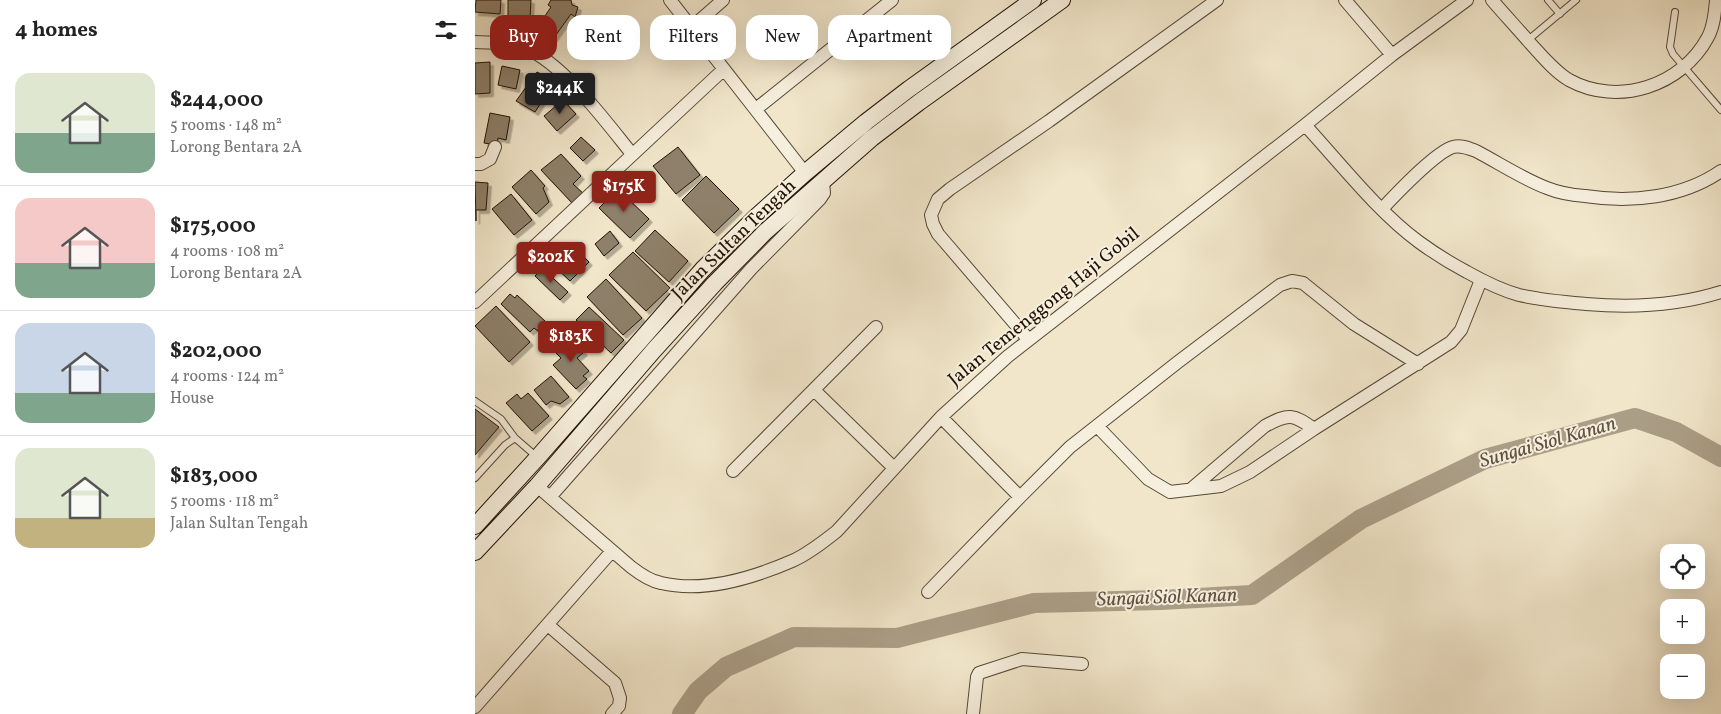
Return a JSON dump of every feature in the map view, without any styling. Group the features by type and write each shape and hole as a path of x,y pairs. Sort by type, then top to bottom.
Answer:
{"main road":[{"name":"Jalan Sultan Tengah","path":"475,526 538,458 703,269 756,217 866,122 1033,0"},
{"name":"Jalan Sultan Tengah","path":"475,552 537,486 654,350 765,232 872,138 1062,0"}],"street":[{"path":"670,0 681,15"},
{"path":"706,15 723,0"},
{"path":"756,109 892,0"},
{"path":"1028,339 938,234 931,215 934,205 950,189 1049,121 1217,0"},
{"path":"1345,0 1392,55"},
{"name":"Jalan Temenggong Haji Gobil","path":"537,486 612,551 644,576 660,583 678,586 707,586 732,582 793,560 837,531 941,417 977,382 1028,339 1305,125 1392,55 1467,0"},
{"path":"1492,0 1551,65 1569,80 1605,91 1646,89 1669,78 1683,67 1695,55 1708,36 1715,14 1716,0"},
{"path":"475,42 509,44 525,48 547,61 571,82 632,154"},
{"path":"715,60 805,173"},
{"path":"475,302 723,70"},
{"path":"1305,125 1382,209 1418,241 1449,262 1481,280 1517,294 1555,301 1611,306 1658,305 1688,301 1721,292"},
{"path":"1382,209 1400,190 1442,153 1463,146 1547,189 1599,198 1632,199 1664,194 1692,187 1721,170"},
{"path":"475,164 481,164 490,159 495,147"},
{"path":"550,497 751,269 820,200 824,193 823,182"},
{"path":"928,592 1070,447 1280,285 1292,280 1303,282 1354,324 1418,364"},
{"path":"1097,426 1140,472 1157,486 1170,492 1210,488 1231,482 1250,472 1451,342 1457,336 1481,280"},
{"path":"733,471 876,327"},
{"path":"814,390 895,468"},
{"path":"1191,489 1265,426 1275,420 1285,416 1293,416 1315,429"},
{"path":"941,417 1020,497"},
{"path":"475,707 612,551"},
{"path":"548,625 615,683 620,698 619,706 612,714"},
{"path":"973,714 979,673 1022,659 1082,664"}],"lane":[{"path":"1548,0 1560,14"},
{"path":"1528,40 1576,0"},
{"path":"1675,12 1670,47 1673,54 1721,110"},
{"path":"475,400 501,419 515,438 538,458"},
{"path":"475,478 505,445 515,438"}],"building":[{"path":"476,0 501,0 500,14 475,12"},
{"path":"508,0 531,0 530,15 508,15"},
{"path":"551,0 571,0 572,5 578,7 576,15 567,15 567,20 557,33 557,15 546,15 551,7 548,5"},
{"path":"490,62 490,93 475,94 475,63"},
{"path":"502,66 520,70 516,89 498,85"},
{"path":"537,72 555,81 535,112 516,101"},
{"path":"563,100 576,114 557,131 544,116"},
{"path":"490,113 510,117 506,140 498,138 497,145 484,143"},
{"path":"581,137 595,150 583,161 570,148"},
{"path":"678,147 700,175 676,194 653,166"},
{"path":"561,154 581,176 573,184 585,195 573,204 541,170"},
{"path":"531,170 545,186 543,188 549,202 536,214 512,187"},
{"path":"706,176 739,209 714,233 682,200"},
{"path":"475,182 488,183 486,210 476,210 476,221"},
{"path":"618,189 649,219 630,238 599,208"},
{"path":"511,194 532,220 514,235 492,209"},
{"path":"655,230 688,261 669,282 635,251"},
{"path":"610,231 619,243 604,256 595,244"},
{"path":"573,246 589,262 570,281 553,265"},
{"path":"633,252 670,288 646,311 609,275"},
{"path":"542,268 568,292 560,300 535,276"},
{"path":"606,279 642,318 623,335 587,297"},
{"path":"510,294 515,298 517,295 546,322 538,331 534,328 530,332 501,304"},
{"path":"496,306 530,342 509,362 475,326"},
{"path":"589,307 624,340 611,353 576,320"},
{"path":"573,340 584,352 577,358 589,371 583,376 587,379 576,389 553,365 561,358 553,350 563,341 567,345"},
{"path":"551,376 569,397 560,404 551,401 546,405 534,390"},
{"path":"528,393 549,416 532,431 506,403 517,394 521,399"},
{"path":"475,409 499,427 475,455"}],"waterway":[{"name":"Sungai Siol Kanan","path":"682,714 698,691 726,667 794,637 897,638 1034,603 1161,600 1252,595 1361,519 1485,459 1635,418 1676,432 1721,457"}]}
